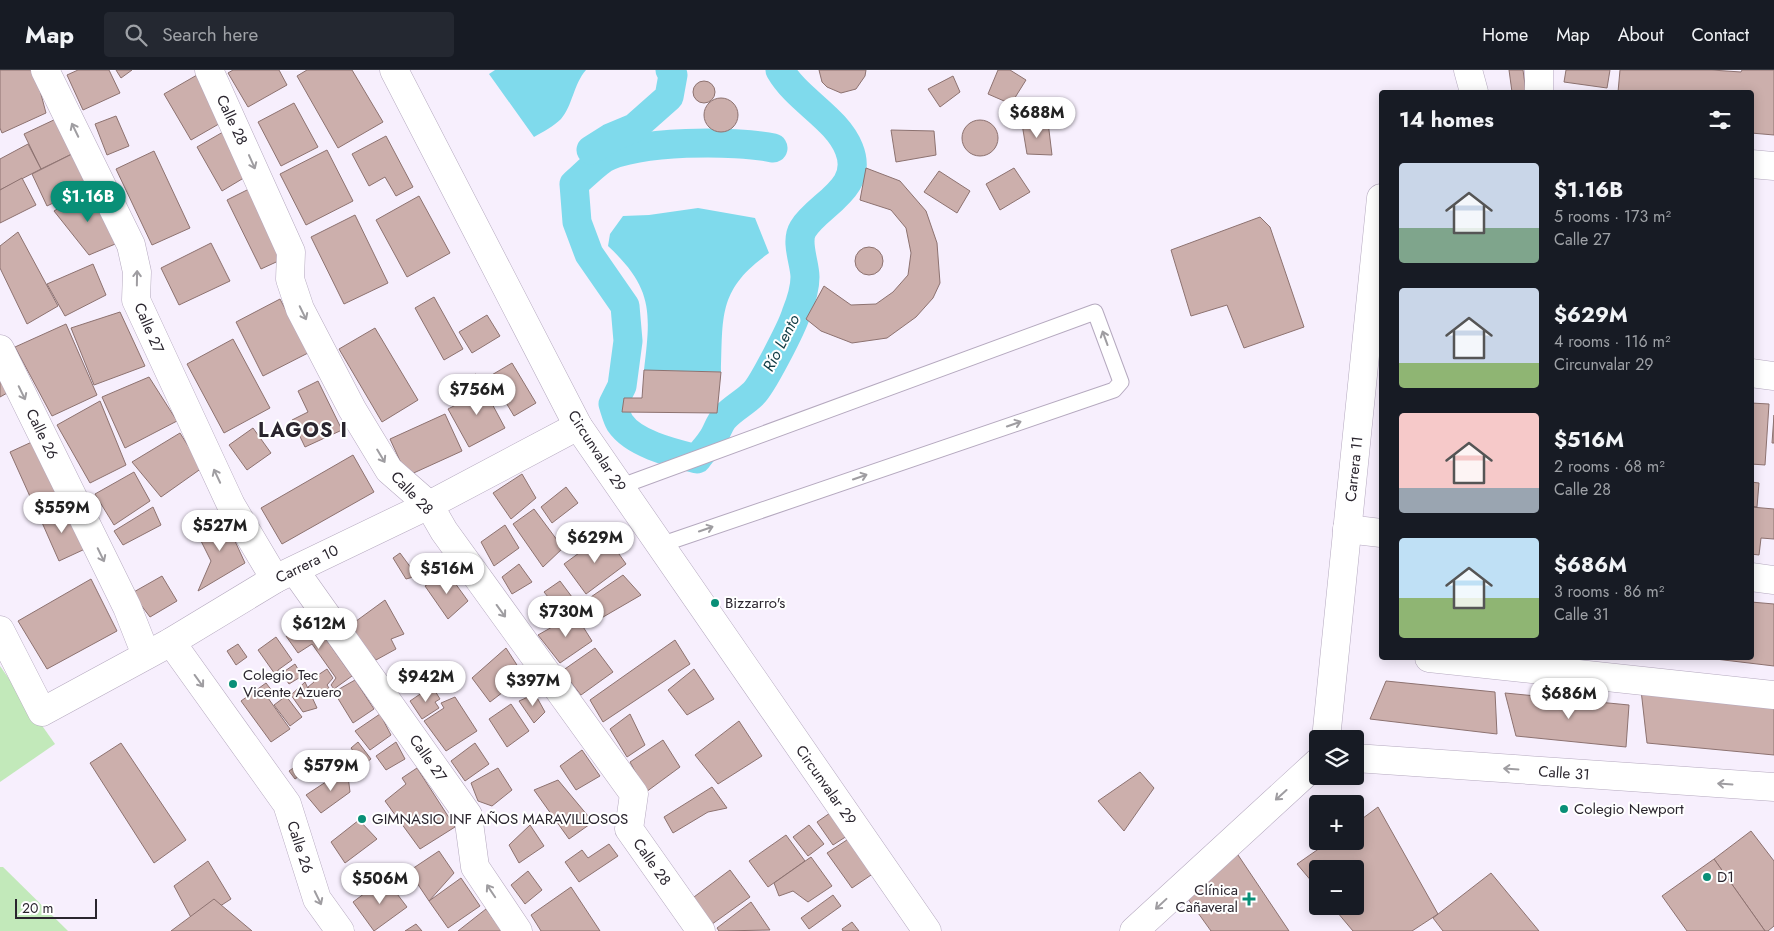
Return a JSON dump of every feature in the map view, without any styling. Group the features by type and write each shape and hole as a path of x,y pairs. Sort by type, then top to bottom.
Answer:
{"street":[{"name":"Calle 27","path":"46,70 131,245 138,272 136,300 231,505 468,815 475,867 518,931"},
{"name":"Calle 28","path":"209,70 291,252 290,280 300,309 352,409 390,470 429,506 444,531 634,794 629,829 702,931"},
{"name":"Circunvalar 29","path":"394,70 578,426 927,931"},
{"path":"1468,70 1473,90"},
{"path":"1539,90 1540,70"},
{"path":"1754,164 1774,166"},
{"name":"Carrera 11","path":"1327,730 1347,529 1375,328 1379,241"},
{"name":"Calle 26","path":"0,349 127,607 146,655"},
{"path":"1754,373 1774,376"},
{"name":"Carrera 10","path":"0,630 42,712 170,642 285,575 429,506 578,426"},
{"path":"1347,529 1379,534"},
{"path":"1754,578 1774,580"},
{"name":"Calle 26","path":"170,642 286,804 317,898 340,931"},
{"path":"1470,660 1631,668 1774,694"},
{"name":"Calle 31","path":"1364,759 1774,787"},
{"path":"1134,931 1309,770"}],"lane":[{"path":"619,487 1095,312 1121,382 1114,390 660,545"}],"green space":[{"path":"0,666 55,744 0,782"},
{"path":"0,867 3,867 68,931 0,931"}],"water":[{"path":"495,70 586,70 578,82 568,108 561,119 534,137 489,74"},
{"path":"698,208 755,218 769,253 752,266 732,291 724,319 721,372 644,370 648,332 646,302 634,275 608,246 610,234 623,216 649,215"}],"building":[{"path":"0,70 32,70 38,83 46,113 2,133 0,128"},
{"path":"78,70 109,70 120,93 83,110 67,75"},
{"path":"116,70 132,70 121,78"},
{"path":"233,70 279,70 287,85 248,107 228,73"},
{"path":"307,70 352,70 383,122 338,148 297,76"},
{"path":"819,70 866,70 865,76 856,89 841,93 827,87 822,82"},
{"path":"998,70 1010,70 1026,80 1011,104 988,94"},
{"path":"1509,70 1523,70 1526,90 1512,90"},
{"path":"1566,70 1610,70 1607,88 1564,82"},
{"path":"1620,70 1712,70 1741,72 1742,70 1774,70 1774,135 1754,133 1754,90 1618,90"},
{"path":"197,75 224,121 191,140 164,94"},
{"path":"953,76 960,92 940,107 928,89"},
{"path":"704,81 712,84 715,92 712,100 704,103 696,100 693,92 696,84"},
{"path":"721,98 733,103 738,115 733,127 721,132 709,127 704,115 709,103"},
{"path":"294,103 318,147 281,166 258,122"},
{"path":"116,116 129,146 107,155 95,124"},
{"path":"58,118 74,153 41,169 24,134"},
{"path":"980,120 987,121 993,125 997,131 997,145 993,151 987,155 980,156 973,155 967,151 963,145 962,138 963,131 967,125 973,121"},
{"path":"1048,122 1052,155 1027,154 1022,124"},
{"path":"891,130 934,131 936,155 896,162"},
{"path":"223,132 247,176 222,191 197,147"},
{"path":"386,136 413,187 396,196 385,177 369,186 352,154"},
{"path":"28,144 41,169 0,190 0,159"},
{"path":"327,150 353,201 306,225 280,174"},
{"path":"154,151 190,228 152,245 116,169"},
{"path":"74,153 90,185 47,206 32,174"},
{"path":"866,168 900,181 926,211 937,243 940,283 933,298 916,317 887,338 852,343 821,331 806,319 824,286 851,305 876,304 893,292 908,275 911,253 906,228 891,210 860,200"},
{"path":"1014,168 1030,192 1000,210 986,184"},
{"path":"939,171 970,191 957,213 924,192"},
{"path":"22,178 36,205 0,223 0,190"},
{"path":"253,187 287,257 261,269 227,200"},
{"path":"90,189 120,242 89,255 54,211"},
{"path":"419,196 450,253 407,277 376,220"},
{"path":"355,215 388,283 344,304 311,237"},
{"path":"1260,217 1270,227 1304,327 1244,348 1227,305 1191,316 1171,250"},
{"path":"18,232 58,306 27,324 0,268 0,246"},
{"path":"211,243 230,281 179,305 161,268"},
{"path":"869,247 879,251 883,261 879,271 869,275 859,271 855,261 859,251"},
{"path":"93,264 106,295 65,316 47,284"},
{"path":"434,297 463,349 444,360 415,308"},
{"path":"280,299 308,353 263,376 236,322"},
{"path":"120,312 145,366 94,385 71,328"},
{"path":"487,315 500,336 472,353 459,332"},
{"path":"66,324 97,395 52,416 15,347"},
{"path":"375,328 418,400 382,422 339,349"},
{"path":"233,339 270,408 224,433 187,364"},
{"path":"512,363 536,403 514,416 490,376"},
{"path":"644,370 721,372 717,413 622,412 624,398 642,398"},
{"path":"476,374 505,428 469,447 448,409 479,393 470,377"},
{"path":"0,376 9,392 0,397"},
{"path":"149,377 177,421 125,448 102,397"},
{"path":"318,381 342,430 305,447 292,420 308,412 298,391"},
{"path":"100,401 126,465 90,483 57,425"},
{"path":"1754,403 1769,404 1765,465 1754,464"},
{"path":"445,414 462,451 407,476 390,439"},
{"path":"1774,415 1774,443 1772,443"},
{"path":"253,428 271,453 247,470 229,445"},
{"path":"180,433 202,468 161,497 132,462"},
{"path":"34,441 62,501 37,512 10,452"},
{"path":"353,455 374,492 282,544 261,508"},
{"path":"134,472 150,501 114,525 95,494"},
{"path":"522,474 536,498 511,519 493,493"},
{"path":"1754,482 1759,483 1757,507 1754,506"},
{"path":"566,487 578,503 552,523 541,507"},
{"path":"66,506 85,549 59,561 40,518"},
{"path":"153,507 161,525 123,545 114,531"},
{"path":"1754,507 1774,509 1774,539 1761,538 1759,555 1754,554"},
{"path":"534,509 563,548 543,567 513,524"},
{"path":"224,517 245,563 198,591 211,561 197,533"},
{"path":"505,525 519,548 494,566 481,542"},
{"path":"605,534 626,564 586,594 564,564"},
{"path":"400,553 417,576 406,579 393,558"},
{"path":"519,564 532,582 512,594 502,577"},
{"path":"447,572 468,601 448,619 425,586"},
{"path":"623,575 641,595 598,620 585,601"},
{"path":"162,576 177,601 150,617 132,593"},
{"path":"91,579 117,631 47,669 18,621"},
{"path":"560,581 572,597 557,608 544,592"},
{"path":"385,600 404,634 391,639 396,649 376,660 348,627"},
{"path":"1754,602 1774,604 1774,666 1724,660 1754,660"},
{"path":"575,614 592,641 560,663 538,635"},
{"path":"311,618 352,676 334,689 331,685 336,678 312,644 298,653 286,636"},
{"path":"276,637 292,660 278,670 277,677 258,650"},
{"path":"675,640 690,664 603,722 590,700"},
{"path":"238,644 247,657 236,665 227,651"},
{"path":"506,648 524,676 490,702 472,678"},
{"path":"595,648 613,672 581,695 562,671"},
{"path":"295,664 302,676 289,684 285,678 280,682 282,673"},
{"path":"327,669 333,678 327,685 329,688 315,698 308,687 314,682 312,679"},
{"path":"694,669 714,699 687,715 668,690"},
{"path":"355,680 374,709 353,723 334,692"},
{"path":"1386,681 1495,692 1497,734 1370,719"},
{"path":"305,682 317,708 303,712 291,695"},
{"path":"266,683 273,692 268,698 290,729 271,742 241,701"},
{"path":"432,686 440,699 435,702 439,708 422,719 410,701"},
{"path":"1641,690 1774,704 1774,755 1647,743"},
{"path":"1505,693 1629,705 1626,747 1516,736"},
{"path":"535,694 545,712 534,723 519,701"},
{"path":"286,696 302,717 290,726 274,705"},
{"path":"455,697 477,731 446,751 424,721 444,708 441,703"},
{"path":"511,704 529,731 507,747 489,719"},
{"path":"380,714 391,735 370,750 355,731"},
{"path":"630,714 645,745 627,757 610,729"},
{"path":"739,721 762,756 718,784 695,755"},
{"path":"663,740 680,767 646,792 630,762"},
{"path":"358,742 371,759 352,773 345,763 356,755 351,748"},
{"path":"396,742 405,759 386,770 376,756"},
{"path":"121,743 186,840 154,863 90,763"},
{"path":"475,743 489,764 465,781 451,761"},
{"path":"582,750 600,776 576,790 560,766"},
{"path":"339,759 347,768 325,769"},
{"path":"305,760 311,768 295,779 289,771"},
{"path":"347,768 350,792 321,813 306,795"},
{"path":"417,768 455,827 420,849 385,801 406,784 402,778"},
{"path":"498,768 512,790 492,806 478,801 471,783"},
{"path":"1140,772 1154,788 1124,831 1098,801"},
{"path":"558,780 593,822 569,839 534,790"},
{"path":"712,787 727,808 708,812 673,833 664,817"},
{"path":"1378,807 1438,914 1412,931 1353,931 1340,915 1364,915 1364,860 1309,860 1309,878 1297,864 1317,850 1364,850 1364,817"},
{"path":"830,813 847,836 833,845 817,822"},
{"path":"359,820 377,839 345,863 331,842"},
{"path":"530,825 544,846 519,863 509,845"},
{"path":"809,825 824,844 808,856 793,837"},
{"path":"1751,831 1774,861 1774,926 1768,931 1765,931 1714,859"},
{"path":"786,835 805,861 768,887 749,861"},
{"path":"853,836 877,871 852,888 827,853"},
{"path":"609,844 618,856 579,882 565,862 582,850 588,858"},
{"path":"439,851 454,873 429,901 409,871"},
{"path":"1236,852 1289,931 1211,931 1183,892"},
{"path":"811,857 832,886 808,902 793,891 779,896 774,883"},
{"name":"D1","path":"1714,859 1765,931 1687,931 1662,896"},
{"path":"208,861 231,899 194,923 174,886"},
{"path":"730,870 750,897 708,927 690,900"},
{"path":"528,871 542,890 525,904 511,885"},
{"path":"1491,873 1539,931 1443,931 1433,918"},
{"path":"385,878 407,907 374,931 353,902"},
{"path":"461,878 480,906 448,928 429,901"},
{"path":"571,887 600,931 541,931 531,915"},
{"path":"833,895 841,906 809,929 801,918"},
{"path":"214,899 252,931 171,931"},
{"path":"751,902 770,930 719,931 717,928"},
{"path":"486,909 502,931 458,931"},
{"path":"852,922 859,931 843,931 842,929"},
{"path":"416,924 422,931 405,931"}],"waterway":[{"path":"591,150 610,138 634,128 669,97 673,75 670,70"},
{"name":"Río Lento","path":"773,148 757,145 712,143 686,143 638,148 603,159 574,184 577,222 589,254 625,306 628,341 622,386 613,404 619,421 626,430 655,447 697,459 711,441 724,418 757,389 770,369 801,301 805,277 800,246 803,229 810,220 838,195 851,175 852,163 849,149 843,138 836,128 796,91 780,70"}],"place":[{"name":"Bizzarro's","path":"715,603"},
{"name":"Colegio Tec Vicente Azuero","path":"233,684"},
{"name":"Colegio Newport","path":"1564,809"},
{"name":"GIMNASIO INF AÑOS MARAVILLOSOS","path":"362,819"},
{"name":"D1","path":"1707,877"},
{"name":"Clínica Cañaveral","path":"1249,899"}],"district":[{"name":"LAGOS I","path":"303,430"}]}
